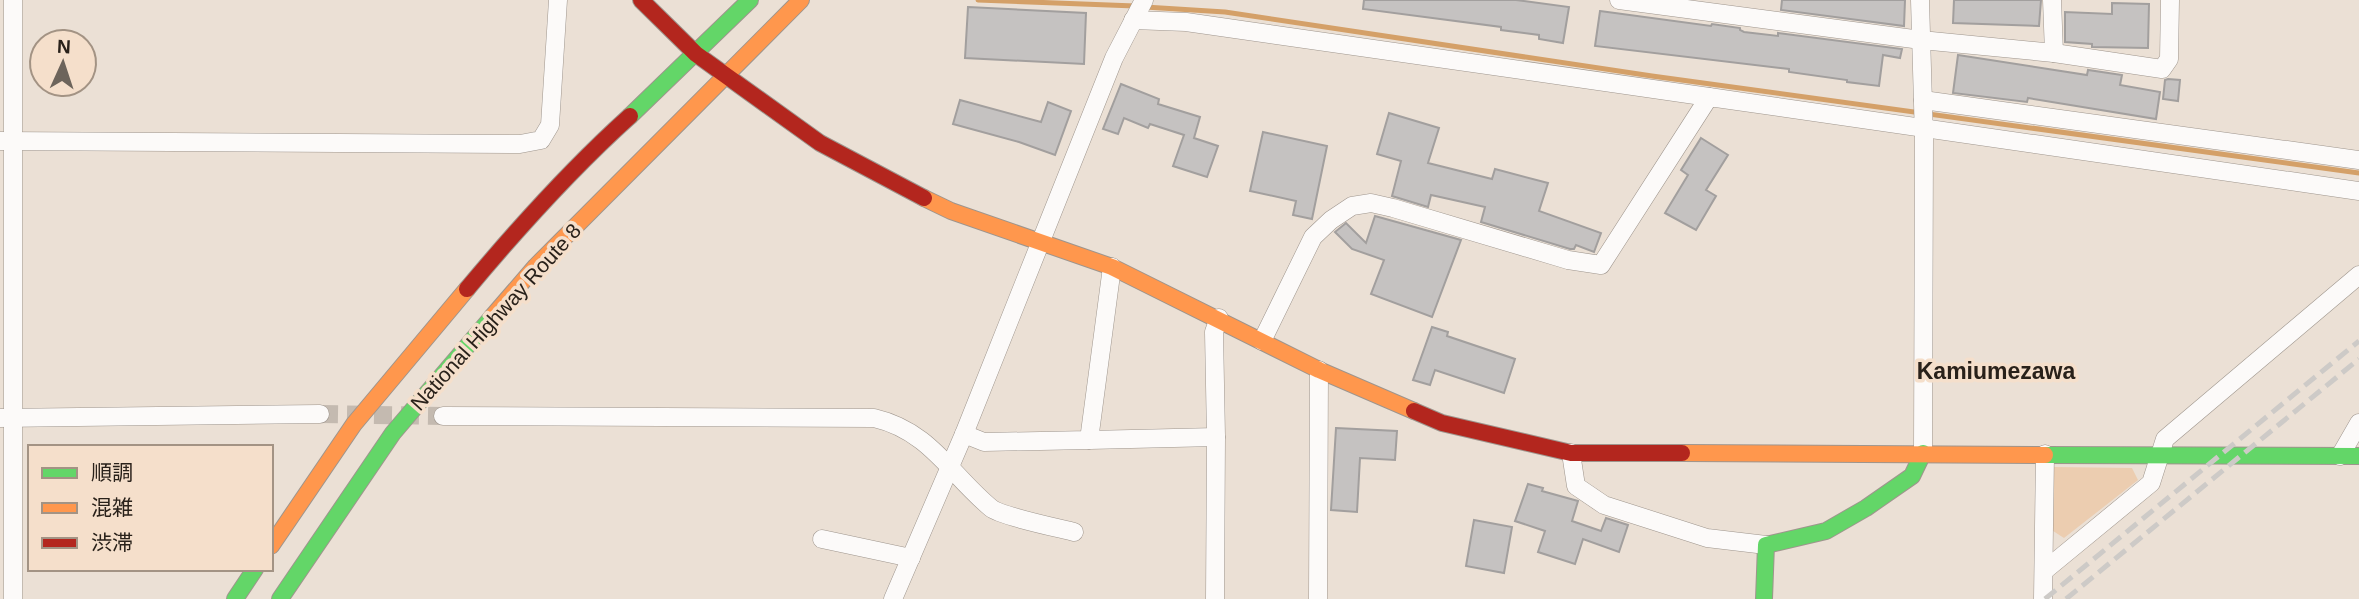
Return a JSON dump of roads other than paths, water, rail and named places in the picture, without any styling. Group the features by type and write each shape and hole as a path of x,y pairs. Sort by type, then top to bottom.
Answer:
{"main road":[{"path":"641,0 696,54 726,76 820,144 889,181 951,211 1112,268 1219,318 1319,370 1442,423 1571,453 2359,456"},
{"name":"National Highway Route 8","path":"273,543 354,424 502,247 599,144 750,0"},
{"name":"National Highway Route 8","path":"280,599 402,422 537,266 802,0"},
{"path":"1764,599 1766,545 1826,531 1866,508 1912,476 1923,453"},
{"path":"235,599 255,571"}],"street":[{"path":"13,0 7,141 6,418 13,599"},
{"path":"7,141 520,144 541,140 550,125 558,0"},
{"path":"893,599 964,434 1114,58 1144,0"},
{"path":"1619,0 1921,40 2054,53 2162,69 2169,60 2170,0"},
{"path":"1920,0 1924,129 1923,453"},
{"path":"2052,0 2054,53"},
{"path":"1133,20 1186,22 2359,191"},
{"path":"1262,341 1313,237 1331,220 1352,206 1371,203 1393,208 1568,260 1601,265 1709,97"},
{"path":"1923,100 2359,160"},
{"path":"1089,440 1112,268"},
{"path":"2044,571 2151,483 2165,439 2359,275"},
{"path":"1215,599 1214,332 1219,318"},
{"path":"1318,599 1319,370"},
{"path":"6,418 320,414"},
{"path":"443,416 874,418 909,430 994,510 1074,532"},
{"path":"2340,456 2359,423"},
{"path":"964,434 985,442 1216,437"},
{"path":"1571,453 1576,486 1604,505 1707,538 1766,545"},
{"path":"2043,599 2045,454"},
{"path":"822,538 911,558"}],"waterway":[{"path":"978,0 1135,6"},
{"path":"1145,7 1225,12 1652,76 2359,173"}],"tunnel":[{"path":"320,414 443,416"}],"railway":[{"path":"2045,599 2359,341"},
{"path":"2066,599 2359,359"}],"district":[{"name":"Kamiumezawa","path":"1996,371"}]}
